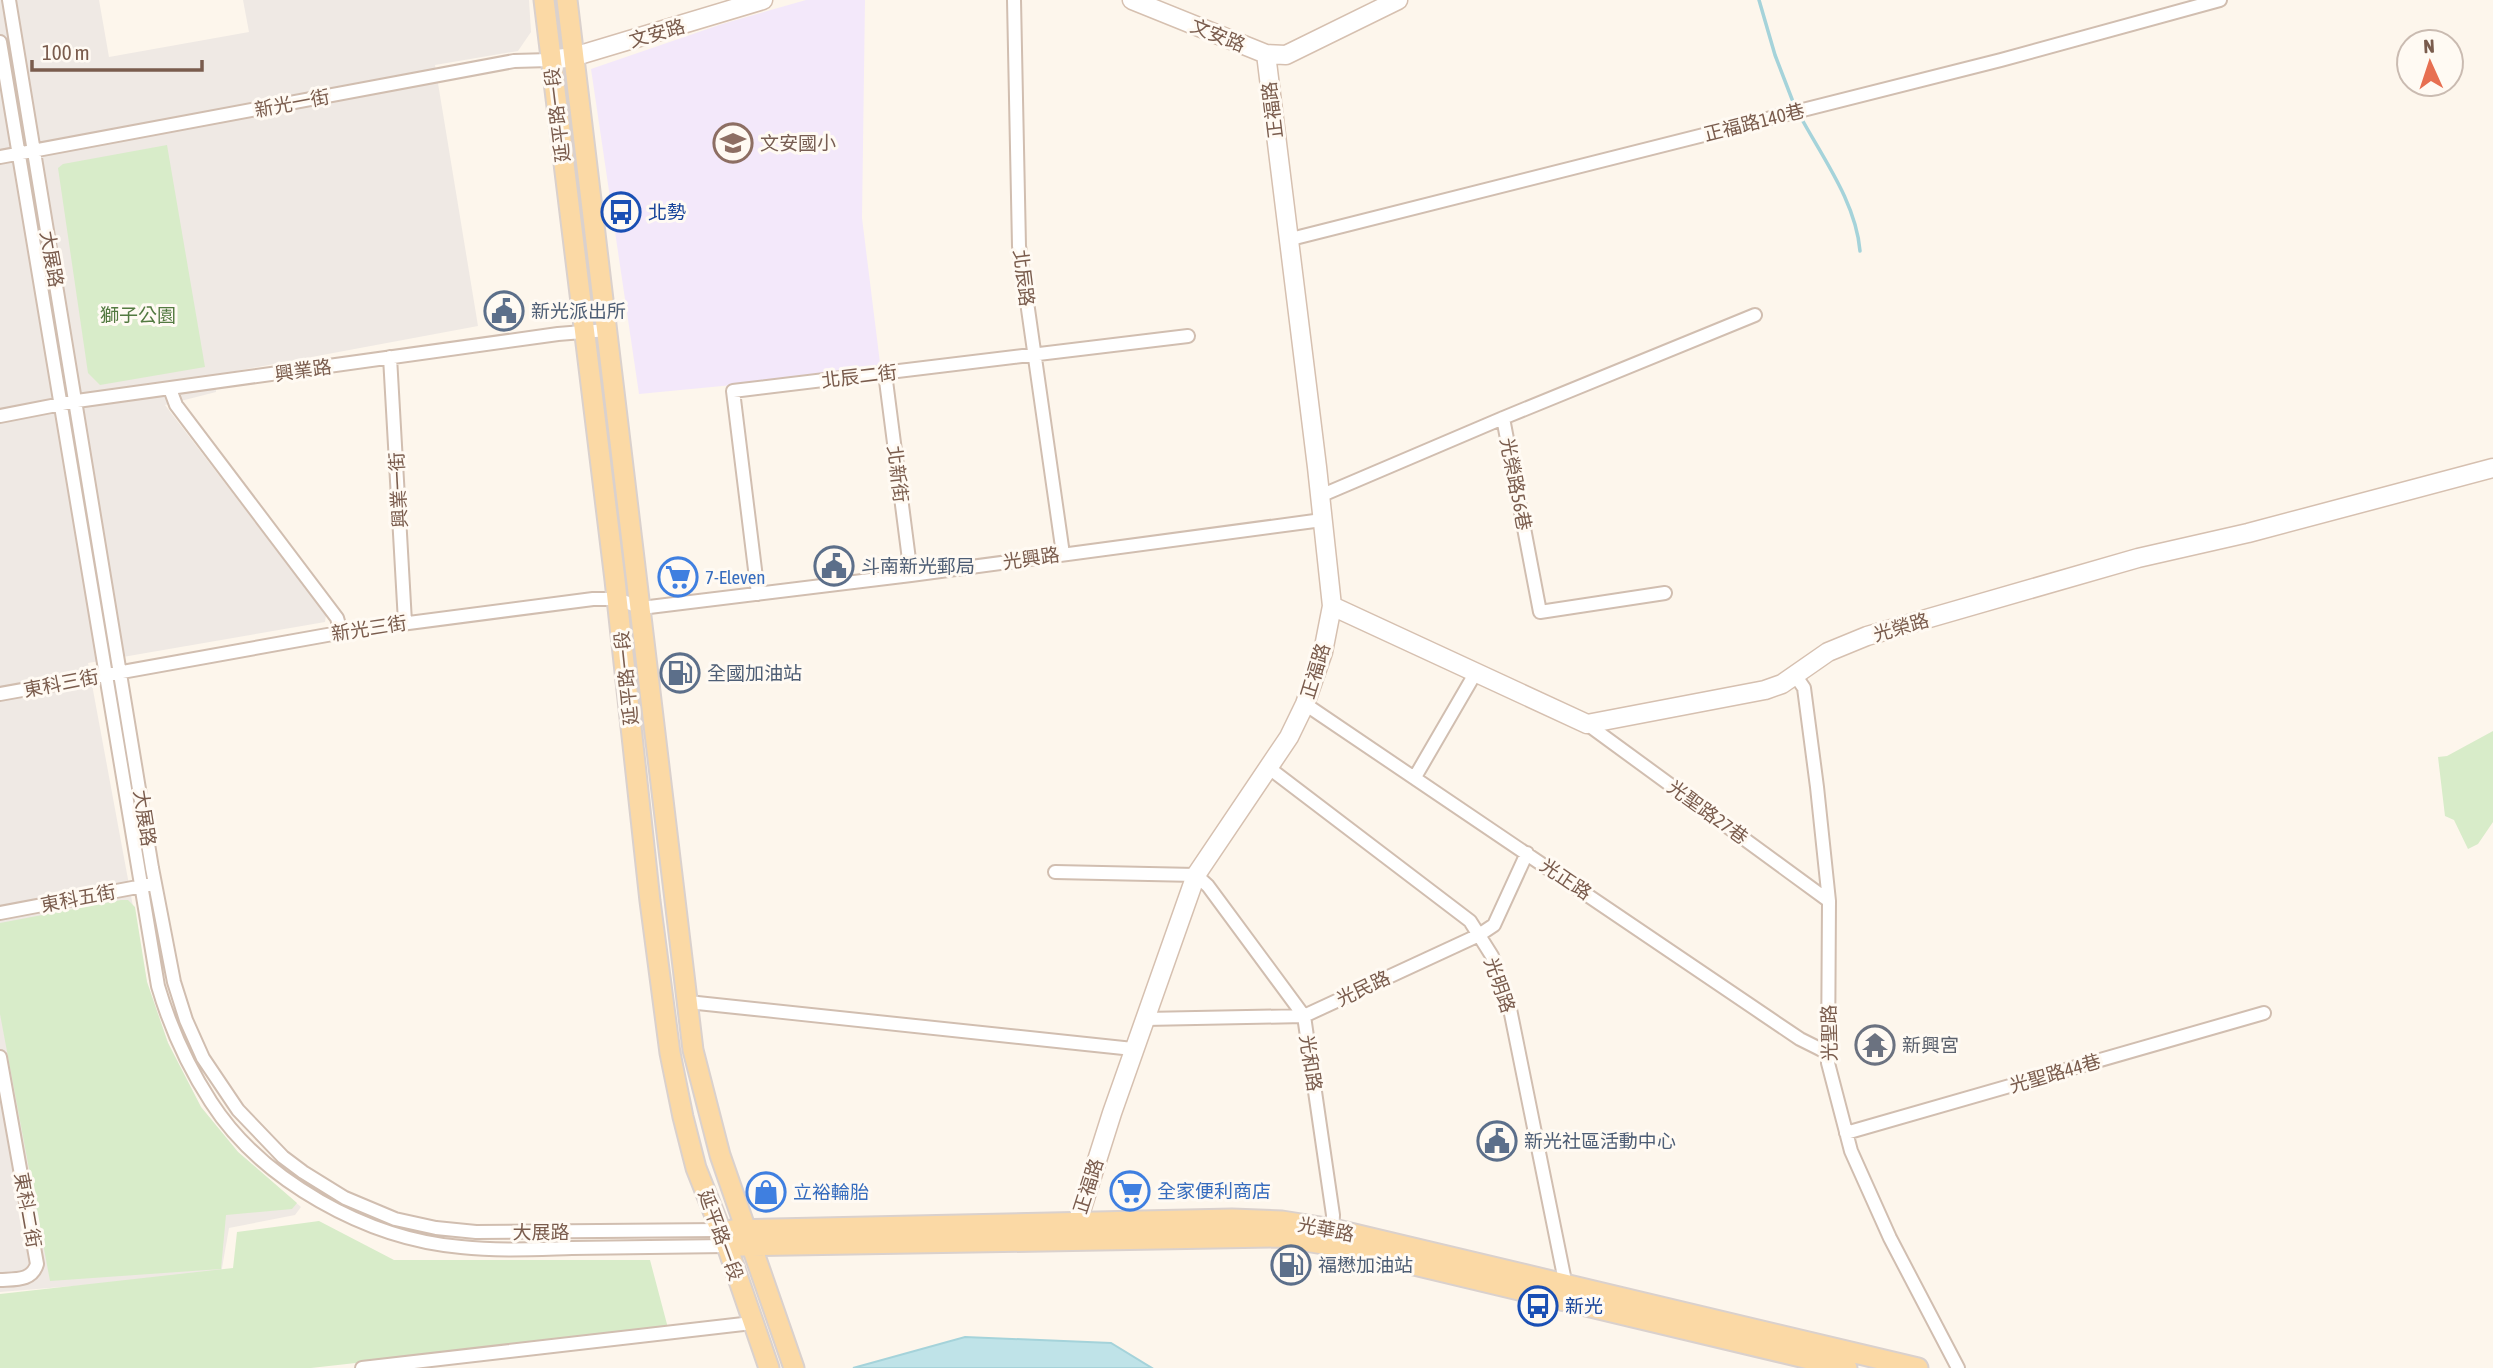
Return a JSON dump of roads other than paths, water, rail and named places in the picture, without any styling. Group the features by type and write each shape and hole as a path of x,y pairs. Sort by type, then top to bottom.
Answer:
{"main road":[{"name":"延平路一段","path":"544,0 618,599 663,1008 683,1117 701,1182 769,1368"},
{"name":"延平路一段","path":"567,0 693,1050 720,1155 794,1368"},
{"path":"634,757 659,754"},
{"path":"650,901 676,897"},
{"name":"光華路","path":"723,1238 1075,1231 1232,1219 1282,1221 1331,1237 1710,1327 1918,1368"},
{"name":"光華路","path":"1710,1327 1847,1368"}],"street":[{"name":"大展路","path":"9,0 156,884 174,982 186,1020 203,1058 238,1110 283,1157 345,1198 395,1219 436,1228 476,1232 723,1238"},
{"name":"文安路","path":"550,60 573,57 764,0"},
{"name":"北辰路","path":"1014,0 1019,246 1063,554"},
{"name":"文安路","path":"1132,0 1266,54"},
{"path":"1266,54 1286,55 1398,0"},
{"name":"正福路140巷","path":"1287,240 2001,60 2220,0"},
{"name":"大展路","path":"0,42 158,986 183,1054 212,1104 271,1168 316,1200 364,1223 404,1236 458,1247 504,1249 723,1238"},
{"name":"正福路","path":"1075,1231 1133,1049 1196,875 1289,737 1305,704 1322,652 1332,606 1266,54"},
{"name":"新光一街","path":"0,158 514,61 550,60"},
{"name":"光榮路56巷","path":"1665,593 1540,611 1503,418 1755,315"},
{"name":"興業路","path":"0,416 77,401 607,330"},
{"name":"北辰二街","path":"758,594 733,391 1188,336"},
{"name":"興業一街","path":"390,357 405,622"},
{"name":"北新街","path":"885,373 911,575"},
{"path":"170,389 176,405 337,618 341,632"},
{"path":"1320,496 1503,418"},
{"name":"光榮路","path":"1587,724 1765,690 1782,684 1828,653 1867,636 2138,558 2248,533 2493,468"},
{"name":"光興路","path":"618,599 641,608 1322,520"},
{"name":"新光三街","path":"121,671 405,622 593,598 618,599"},
{"path":"1332,606 1587,724"},
{"name":"東科三街","path":"0,694 121,671"},
{"path":"1415,778 1476,673"},
{"name":"光聖路","path":"1795,675 1804,688 1829,901 1828,1063 1851,1152 1890,1238 1958,1368"},
{"name":"光正路","path":"1305,704 1800,1039 1828,1053"},
{"name":"光聖路27巷","path":"1587,724 1829,901"},
{"name":"光明路","path":"1269,768 1470,920 1492,956 1510,1009 1567,1293"},
{"name":"光民路","path":"1145,1019 1304,1016 1494,925 1527,853"},
{"path":"1055,872 1196,875"},
{"name":"光和路","path":"1196,875 1208,886 1304,1016 1331,1195 1331,1237"},
{"name":"東科五街","path":"0,913 156,884"},
{"path":"688,1002 1133,1049"},
{"name":"光聖路44巷","path":"1846,1133 2264,1013"},
{"name":"東科二街","path":"0,1057 6,1120 37,1264 35,1272 29,1277 0,1280"},
{"path":"362,1368 752,1323"}],"water":[{"path":"965,1337 1111,1343 1152,1368 853,1368"}],"waterway":[{"path":"1759,0 1775,55 1795,107"},
{"path":"1799,114 1845,197 1860,251"}],"place":[{"name":"文安國小","path":"733,143"},
{"name":"北勢","path":"621,212"},
{"name":"新光派出所","path":"504,311"},
{"name":"斗南新光郵局","path":"834,566"},
{"name":"7-Eleven","path":"678,577"},
{"name":"全國加油站","path":"680,673"},
{"name":"新興宮","path":"1875,1045"},
{"name":"新光社區活動中心","path":"1497,1141"},
{"name":"全家便利商店","path":"1130,1191"},
{"name":"立裕輪胎","path":"766,1192"},
{"name":"福懋加油站","path":"1291,1265"},
{"name":"新光","path":"1538,1306"}],"park label":[{"name":"獅子公園","path":"138,315"}]}
